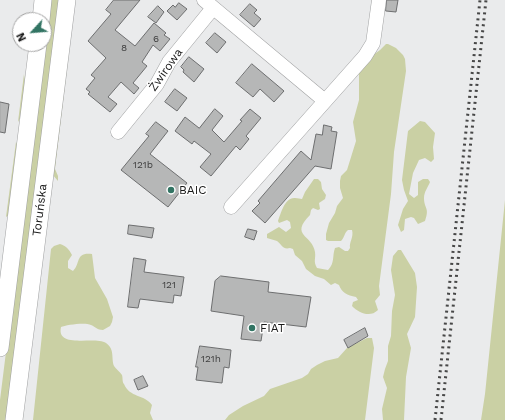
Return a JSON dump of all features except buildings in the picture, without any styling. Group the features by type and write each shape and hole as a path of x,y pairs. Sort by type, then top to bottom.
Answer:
{"main road":[{"path":"42,12 43,0"},
{"name":"Toruńska","path":"14,420 67,0"},
{"name":"Toruńska","path":"0,348 37,52"}],"street":[{"path":"231,207 369,50 373,43 379,0"},
{"name":"Żwirowa","path":"118,132 157,84 169,62 209,4 325,101"}],"green space":[{"path":"50,0 60,0 7,420 0,420 0,400 44,52 52,52 52,12 48,12"},
{"path":"73,0 75,0 55,169 58,176 58,181 52,174"},
{"path":"386,44 396,48 403,55 405,59 406,71 394,152 391,194 379,286 380,295 375,301 378,310 372,314 365,314 352,306 353,302 358,300 356,297 345,293 339,285 335,283 331,285 324,279 315,276 306,269 302,261 295,255 293,249 284,248 277,241 267,238 267,234 279,227 286,232 291,228 290,222 287,220 279,223 278,221 284,206 292,198 302,199 314,179 318,179 321,182 322,189 326,195 325,199 319,203 320,209 318,210 313,208 311,210 310,215 302,227 304,235 313,246 315,252 315,264 317,268 328,270 332,262 335,248 339,247 345,251 348,251 350,248 352,230 347,231 341,241 328,241 326,240 326,234 329,223 337,206 343,198 340,188 341,176 347,170 356,141 353,122 359,100 359,73 373,55"},
{"path":"24,74 24,105 23,112 18,122"},
{"path":"420,121 425,122 435,133 433,147 434,159 431,162 425,158 419,160 413,173 409,194 414,198 418,195 418,182 423,179 428,179 430,182 424,198 427,210 426,216 425,221 418,224 414,218 411,217 405,219 404,230 401,232 398,225 403,209 408,201 402,180 408,131"},
{"path":"16,142 18,147 10,214 6,217"},
{"path":"505,200 505,420 481,420 485,394"},
{"path":"60,244 67,248 72,255 68,261 68,268 73,271 81,256 92,254 95,278 107,299 113,317 110,326 103,330 88,324 76,324 61,327 61,334 64,338 70,340 101,341 109,345 112,351 114,366 122,375 123,382 127,388 130,392 145,399 152,405 150,413 153,420 33,420 51,249"},
{"path":"398,250 401,250 415,273 417,287 415,317 407,334 411,348 406,377 404,420 383,420 382,409 387,388 383,377 388,361 388,346 391,336 392,311 395,295 391,270 393,256"},
{"path":"367,338 372,338 374,348 365,420 225,420 229,415 243,406 264,396 270,389 302,378 317,365 325,361 338,358 347,348"}],"railway":[{"path":"435,420 480,0"},
{"path":"441,420 486,0"}],"place":[{"name":"BAIC","path":"171,190"},
{"name":"FIAT","path":"252,328"}]}
